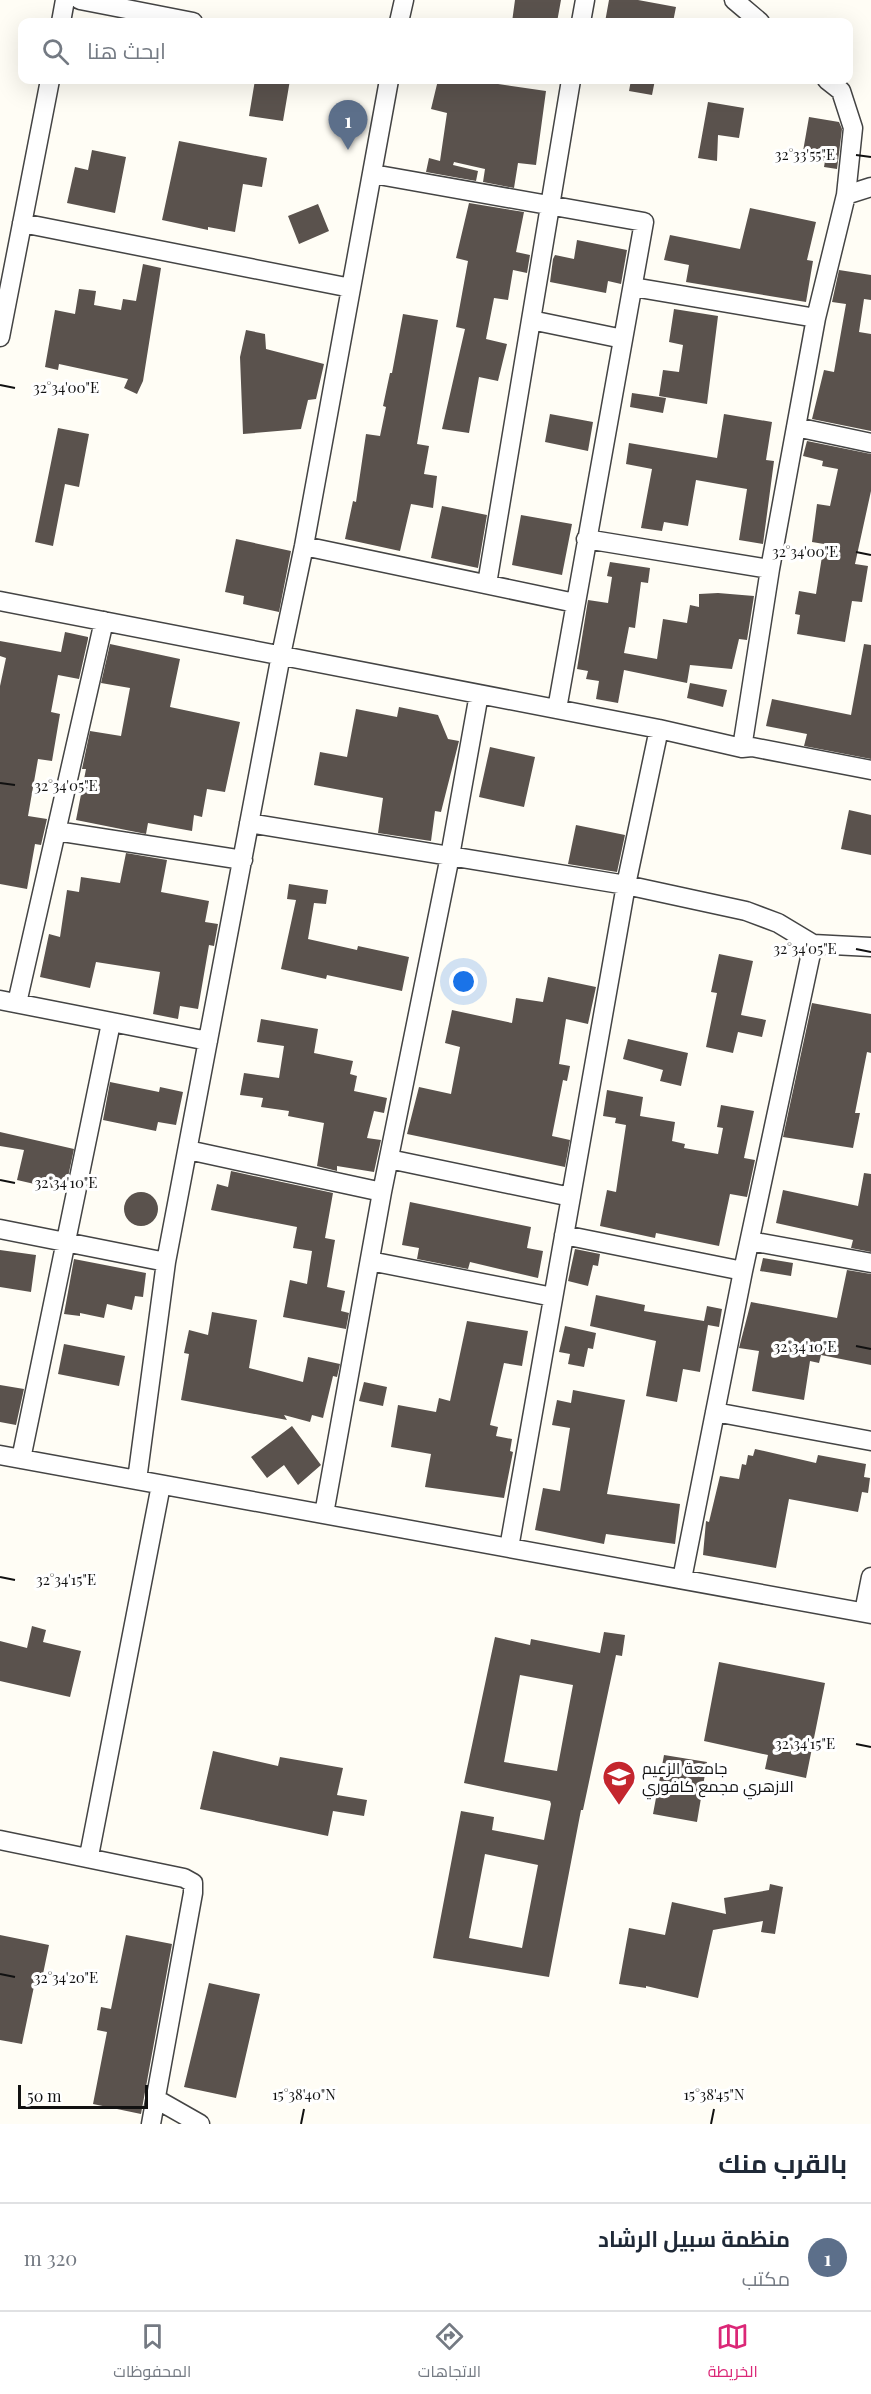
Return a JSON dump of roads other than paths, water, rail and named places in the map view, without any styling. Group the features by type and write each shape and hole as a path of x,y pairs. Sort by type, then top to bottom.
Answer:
{"street":[{"path":"62,18 65,0"},
{"path":"80,0 172,18"},
{"path":"400,18 404,0"},
{"path":"582,18 585,0"},
{"path":"734,0 755,18"},
{"path":"0,337 49,84"},
{"path":"137,1480 166,1262 304,546 388,84"},
{"path":"487,584 570,84"},
{"path":"742,748 770,568 816,318 846,195 853,128 841,92 832,84"},
{"path":"373,174 644,222 557,709"},
{"path":"846,195 871,187"},
{"path":"22,224 351,288"},
{"path":"633,286 816,318"},
{"path":"531,320 623,339"},
{"path":"796,427 871,442"},
{"path":"586,539 770,568"},
{"path":"304,546 575,603"},
{"path":"0,601 659,729 742,748 752,747 871,770"},
{"path":"104,621 56,831 9,1002 208,1041"},
{"path":"324,1514 382,1192 450,856 479,694"},
{"path":"509,1548 626,885 659,729"},
{"path":"249,823 626,885 746,911 778,923 813,944 871,947"},
{"path":"56,831 243,860"},
{"path":"682,1579 742,1271 813,944"},
{"path":"21,1459 111,1023"},
{"path":"188,1150 382,1192"},
{"path":"389,1159 571,1197"},
{"path":"0,1229 166,1262"},
{"path":"564,1235 742,1271"},
{"path":"750,1241 871,1263"},
{"path":"370,1261 553,1297"},
{"path":"715,1412 871,1441"},
{"path":"0,1455 868,1613 871,1577"},
{"path":"89,1856 161,1485"},
{"path":"0,1840 89,1856 193,1882 193,1893 151,2124"},
{"path":"156,2099 201,2124"}],"place":[{"name":"منظمة سبيل الرشاد","path":"348,150"},
{"name":"جامعة الزعيم الازهري مجمع كافوري","path":"619,1806"}]}
